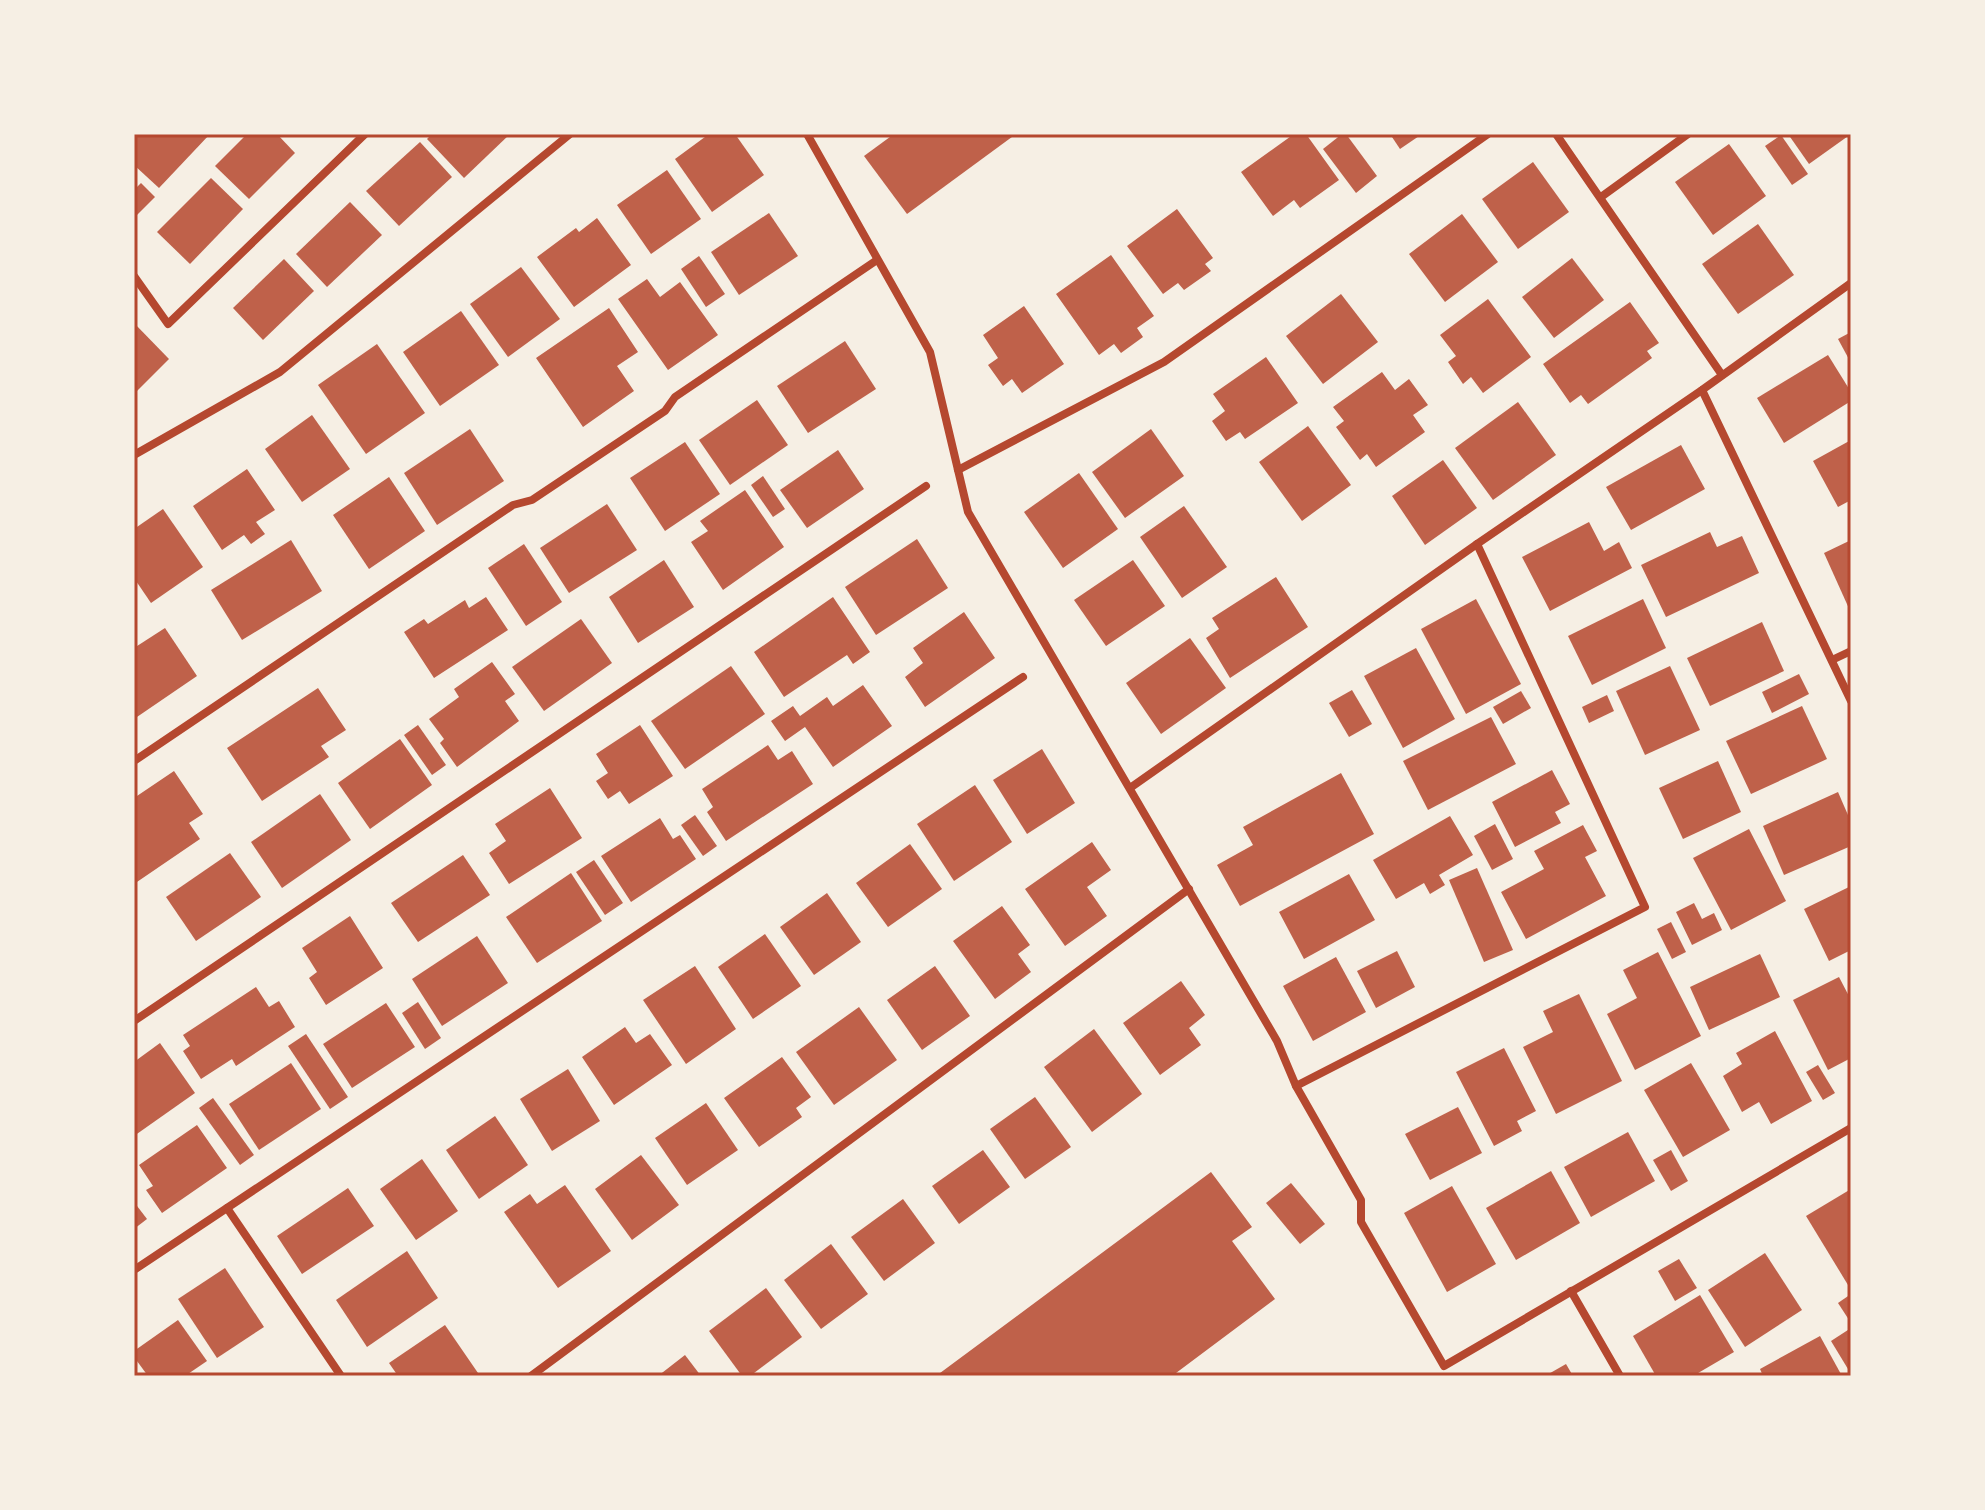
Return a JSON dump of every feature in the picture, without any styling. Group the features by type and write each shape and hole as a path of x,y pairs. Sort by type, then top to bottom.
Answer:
{"street":[{"path":"134,276 168,324 365,134"},
{"path":"134,455 280,372 570,134"},
{"path":"807,134 930,352 968,512 1277,1041 1296,1086 1361,1200 1361,1222 1444,1366 1851,1128"},
{"path":"958,470 1164,362 1488,134"},
{"path":"1556,134 1722,375"},
{"path":"1601,197 1688,134"},
{"path":"134,761 513,505 532,500 665,411 675,397 877,260"},
{"path":"1130,788 1851,283"},
{"path":"1702,390 1851,701"},
{"path":"134,1021 926,486"},
{"path":"1296,1086 1645,907 1477,544"},
{"path":"1832,660 1851,651"},
{"path":"134,1270 1023,677"},
{"path":"531,1376 1189,889"},
{"path":"227,1208 341,1376"},
{"path":"1571,1291 1620,1376"}],"building":[{"path":"139,134 210,134 159,188 134,165 134,139"},
{"path":"247,134 277,134 295,153 249,199 215,166"},
{"path":"432,134 510,134 464,178 427,139"},
{"path":"709,134 735,134 764,175 712,212 675,159"},
{"path":"894,134 1016,134 907,214 864,156"},
{"path":"1294,134 1306,134 1339,180 1300,208 1294,200 1273,216 1241,172"},
{"path":"1346,134 1377,176 1356,193 1323,149"},
{"path":"1390,134 1422,134 1400,149"},
{"path":"1788,134 1851,134 1809,164"},
{"path":"1781,135 1808,174 1792,185 1765,146"},
{"path":"420,142 452,177 399,226 366,191"},
{"path":"1729,144 1766,196 1713,235 1675,182"},
{"path":"1533,162 1569,212 1518,249 1482,199"},
{"path":"667,170 701,219 651,254 617,205"},
{"path":"211,178 243,209 190,264 157,232"},
{"path":"141,183 155,197 134,218 134,190"},
{"path":"350,202 382,235 327,287 296,254"},
{"path":"1177,209 1213,258 1205,264 1211,271 1184,290 1178,283 1163,294 1127,246"},
{"path":"769,213 798,256 739,295 711,252"},
{"path":"1462,214 1498,262 1445,302 1409,254"},
{"path":"597,218 631,265 574,307 537,257 576,228 579,232"},
{"path":"1758,224 1794,275 1738,314 1702,264"},
{"path":"1111,255 1154,316 1137,328 1143,337 1121,353 1114,344 1099,355 1056,294"},
{"path":"699,256 725,294 706,307 681,269"},
{"path":"1572,258 1604,300 1554,338 1522,297"},
{"path":"284,259 314,291 263,340 233,308"},
{"path":"521,267 560,319 508,357 470,304"},
{"path":"647,279 660,297 680,282 718,335 668,370 618,299"},
{"path":"1341,294 1378,342 1323,384 1286,336"},
{"path":"1488,299 1531,357 1483,393 1471,377 1463,384 1448,362 1456,356 1440,335"},
{"path":"1630,302 1659,343 1647,351 1652,358 1588,404 1581,395 1570,403 1543,364"},
{"path":"1024,306 1064,364 1022,393 1012,379 1003,386 988,365 998,358 983,335"},
{"path":"609,308 638,352 617,366 634,391 583,427 536,358"},
{"path":"461,311 499,365 440,406 403,352"},
{"path":"134,323 169,359 134,394"},
{"path":"1851,332 1851,363 1838,339"},
{"path":"845,341 876,389 808,433 777,386"},
{"path":"377,344 425,413 366,454 318,385"},
{"path":"1828,355 1851,392 1851,401 1784,443 1757,398"},
{"path":"1266,357 1298,403 1245,439 1240,432 1226,441 1212,421 1225,411 1213,394"},
{"path":"1382,372 1395,390 1409,379 1428,405 1413,415 1425,432 1376,467 1367,454 1360,460 1336,427 1344,421 1333,407"},
{"path":"757,400 788,445 730,485 699,440"},
{"path":"1518,402 1556,455 1493,500 1455,448"},
{"path":"312,415 350,469 302,502 265,449"},
{"path":"1308,426 1351,485 1302,521 1259,462"},
{"path":"470,429 504,481 437,525 404,473"},
{"path":"1151,429 1184,476 1125,518 1092,472"},
{"path":"1851,440 1851,500 1838,507 1813,461"},
{"path":"685,442 720,494 665,531 630,478"},
{"path":"1681,445 1705,489 1631,530 1606,487"},
{"path":"838,450 864,489 807,528 780,490"},
{"path":"1443,460 1477,508 1425,545 1392,496"},
{"path":"247,469 275,510 256,522 265,534 251,544 244,535 222,550 193,506"},
{"path":"1079,473 1118,529 1063,568 1024,512"},
{"path":"763,476 785,509 773,517 751,485"},
{"path":"389,477 425,531 369,569 333,515"},
{"path":"745,490 784,547 723,590 691,542 708,531 700,521"},
{"path":"607,504 637,550 569,593 540,548"},
{"path":"1184,506 1227,567 1182,598 1140,537"},
{"path":"163,509 203,567 151,603 134,578 134,529"},
{"path":"1589,522 1604,551 1619,542 1632,568 1550,611 1522,557"},
{"path":"1710,532 1717,547 1742,536 1759,573 1666,617 1641,565"},
{"path":"917,539 948,588 876,635 845,587"},
{"path":"291,540 322,591 242,640 211,590"},
{"path":"1851,540 1851,613 1824,553"},
{"path":"524,544 562,602 526,626 488,568"},
{"path":"664,560 694,607 638,643 609,597"},
{"path":"1133,560 1165,606 1106,646 1074,600"},
{"path":"1276,577 1308,627 1230,678 1206,638 1219,629 1212,618"},
{"path":"486,597 508,630 434,678 404,632 424,619 428,624 465,600 469,608"},
{"path":"833,597 870,652 853,664 847,655 784,697 754,652"},
{"path":"1476,599 1521,684 1466,714 1421,629"},
{"path":"1643,599 1666,648 1592,685 1568,636"},
{"path":"964,612 995,658 925,707 905,677 923,663 913,648"},
{"path":"581,619 612,663 544,711 512,667"},
{"path":"1762,622 1784,671 1710,706 1687,658"},
{"path":"165,628 197,676 134,719 134,648"},
{"path":"1190,638 1226,688 1161,734 1126,683"},
{"path":"1416,648 1455,719 1403,748 1364,676"},
{"path":"492,662 515,694 505,701 519,721 457,767 440,743 444,739 429,719 459,697 454,689"},
{"path":"731,666 765,714 685,769 651,721"},
{"path":"1670,666 1700,730 1645,755 1616,691"},
{"path":"1799,674 1809,694 1772,713 1762,692"},
{"path":"863,685 892,726 833,767 805,727 785,741 771,721 793,706 800,716 827,697 833,706"},
{"path":"318,688 346,730 321,746 329,757 262,801 227,748"},
{"path":"1352,690 1372,724 1349,737 1329,703"},
{"path":"1521,691 1531,708 1503,724 1493,707"},
{"path":"1607,695 1614,711 1589,723 1582,707"},
{"path":"1802,706 1827,759 1751,794 1726,741"},
{"path":"1491,717 1516,764 1428,810 1403,761"},
{"path":"418,725 446,765 432,775 404,735"},
{"path":"640,725 673,776 629,804 620,791 608,799 596,781 608,773 596,754"},
{"path":"400,739 432,785 370,829 338,783"},
{"path":"768,745 778,760 792,751 813,784 726,841 707,812 713,807 702,789"},
{"path":"1042,749 1075,803 1027,834 993,780"},
{"path":"1718,761 1741,812 1683,839 1659,788"},
{"path":"1552,770 1570,804 1555,812 1561,823 1515,847 1492,802"},
{"path":"174,771 203,814 189,823 200,839 134,884 134,798"},
{"path":"1341,773 1374,834 1240,906 1217,865 1253,845 1243,827"},
{"path":"975,785 1012,842 954,881 917,824"},
{"path":"550,788 582,838 509,884 489,853 506,841 495,824"},
{"path":"1838,792 1851,822 1851,846 1784,875 1763,826"},
{"path":"320,794 351,840 282,888 251,842"},
{"path":"695,815 717,846 703,856 681,825"},
{"path":"1450,816 1473,855 1439,875 1445,885 1430,894 1424,883 1396,899 1373,860"},
{"path":"660,818 673,839 680,835 696,859 631,902 601,856"},
{"path":"1495,824 1513,859 1492,870 1474,836"},
{"path":"1583,825 1597,851 1585,857 1606,896 1526,939 1501,892 1544,869 1534,851"},
{"path":"1749,829 1786,901 1731,930 1693,858"},
{"path":"1092,842 1111,870 1087,887 1107,916 1065,946 1025,889"},
{"path":"910,844 942,889 888,927 856,883"},
{"path":"230,853 261,897 196,941 166,897"},
{"path":"463,855 490,895 418,942 391,903"},
{"path":"594,860 623,903 605,915 576,872"},
{"path":"1477,868 1513,950 1484,962 1449,880"},
{"path":"571,873 602,921 537,963 506,917"},
{"path":"1349,874 1375,920 1304,959 1279,912"},
{"path":"1851,886 1851,950 1829,961 1804,909"},
{"path":"827,893 861,942 814,975 780,927"},
{"path":"1694,903 1702,919 1714,913 1722,930 1692,945 1676,912"},
{"path":"1002,906 1030,945 1018,954 1031,972 995,999 953,941"},
{"path":"350,916 383,968 326,1005 309,978 317,972 302,948"},
{"path":"1671,922 1686,952 1672,959 1657,929"},
{"path":"765,934 801,986 753,1019 718,967"},
{"path":"477,936 508,983 442,1026 412,979"},
{"path":"1397,951 1415,987 1376,1008 1357,971"},
{"path":"1658,952 1701,1036 1635,1070 1607,1014 1637,998 1623,970"},
{"path":"1760,954 1780,997 1709,1030 1690,987"},
{"path":"1336,957 1366,1012 1313,1041 1283,986"},
{"path":"695,966 736,1029 686,1064 643,1000"},
{"path":"935,966 970,1016 922,1050 887,1000"},
{"path":"1839,977 1851,1000 1851,1058 1828,1070 1793,1000"},
{"path":"1181,981 1205,1015 1189,1028 1201,1045 1160,1075 1123,1023"},
{"path":"256,987 269,1007 279,1001 295,1027 236,1066 232,1059 201,1079 183,1051 190,1046 183,1035"},
{"path":"1579,994 1622,1081 1556,1114 1523,1047 1553,1032 1543,1011"},
{"path":"418,1002 441,1038 425,1049 402,1013"},
{"path":"386,1003 415,1047 352,1088 323,1044"},
{"path":"859,1007 897,1060 834,1105 796,1052"},
{"path":"625,1027 636,1043 650,1034 672,1065 614,1105 582,1057"},
{"path":"1094,1029 1142,1094 1092,1132 1044,1067"},
{"path":"1775,1031 1812,1101 1771,1124 1759,1102 1742,1112 1723,1076 1742,1064 1736,1053"},
{"path":"306,1034 348,1097 330,1109 288,1046"},
{"path":"160,1043 195,1093 134,1136 134,1062"},
{"path":"1504,1048 1536,1111 1517,1121 1522,1131 1494,1146 1456,1072"},
{"path":"782,1057 811,1097 796,1108 802,1117 759,1147 724,1098"},
{"path":"291,1063 321,1109 259,1150 229,1104"},
{"path":"1691,1063 1730,1130 1683,1157 1644,1090"},
{"path":"1818,1065 1835,1093 1823,1100 1806,1072"},
{"path":"568,1069 600,1121 552,1151 520,1099"},
{"path":"1035,1097 1071,1147 1025,1179 990,1129"},
{"path":"213,1098 254,1155 240,1165 199,1108"},
{"path":"706,1103 738,1150 687,1185 655,1138"},
{"path":"1458,1107 1482,1153 1430,1180 1405,1134"},
{"path":"495,1116 528,1165 479,1199 446,1150"},
{"path":"197,1125 227,1168 162,1213 146,1190 153,1186 139,1165"},
{"path":"1628,1132 1655,1181 1591,1217 1564,1167"},
{"path":"983,1150 1010,1187 959,1224 932,1186"},
{"path":"1671,1150 1688,1181 1671,1191 1653,1160"},
{"path":"641,1155 679,1205 632,1240 595,1189"},
{"path":"422,1159 458,1211 416,1240 380,1189"},
{"path":"1551,1171 1580,1223 1516,1260 1486,1208"},
{"path":"1211,1172 1252,1227 1232,1241 1275,1299 1172,1376 936,1376"},
{"path":"1291,1183 1325,1224 1300,1244 1266,1203"},
{"path":"565,1185 611,1251 558,1288 504,1212 530,1194 537,1204"},
{"path":"1452,1186 1496,1264 1447,1292 1404,1213"},
{"path":"348,1188 374,1226 302,1274 277,1236"},
{"path":"1851,1189 1851,1282 1848,1285 1806,1216"},
{"path":"903,1199 935,1243 884,1281 851,1237"},
{"path":"134,1202 147,1219 134,1229"},
{"path":"831,1244 868,1294 821,1329 784,1280"},
{"path":"407,1251 438,1298 367,1347 336,1300"},
{"path":"1765,1253 1802,1310 1745,1347 1708,1290"},
{"path":"1679,1259 1697,1288 1675,1301 1658,1271"},
{"path":"225,1268 264,1327 217,1358 178,1299"},
{"path":"766,1288 802,1337 750,1376 742,1376 709,1331"},
{"path":"1851,1294 1851,1323 1838,1303"},
{"path":"1700,1295 1734,1352 1693,1376 1656,1376 1633,1336"},
{"path":"178,1320 207,1361 185,1376 148,1376 134,1357 134,1351"},
{"path":"445,1325 478,1373 473,1376 398,1376 389,1363"},
{"path":"1851,1328 1851,1374 1831,1341"},
{"path":"1820,1336 1842,1376 1763,1376 1760,1369"},
{"path":"685,1355 701,1376 658,1376"},
{"path":"1566,1364 1573,1376 1545,1376"}]}
